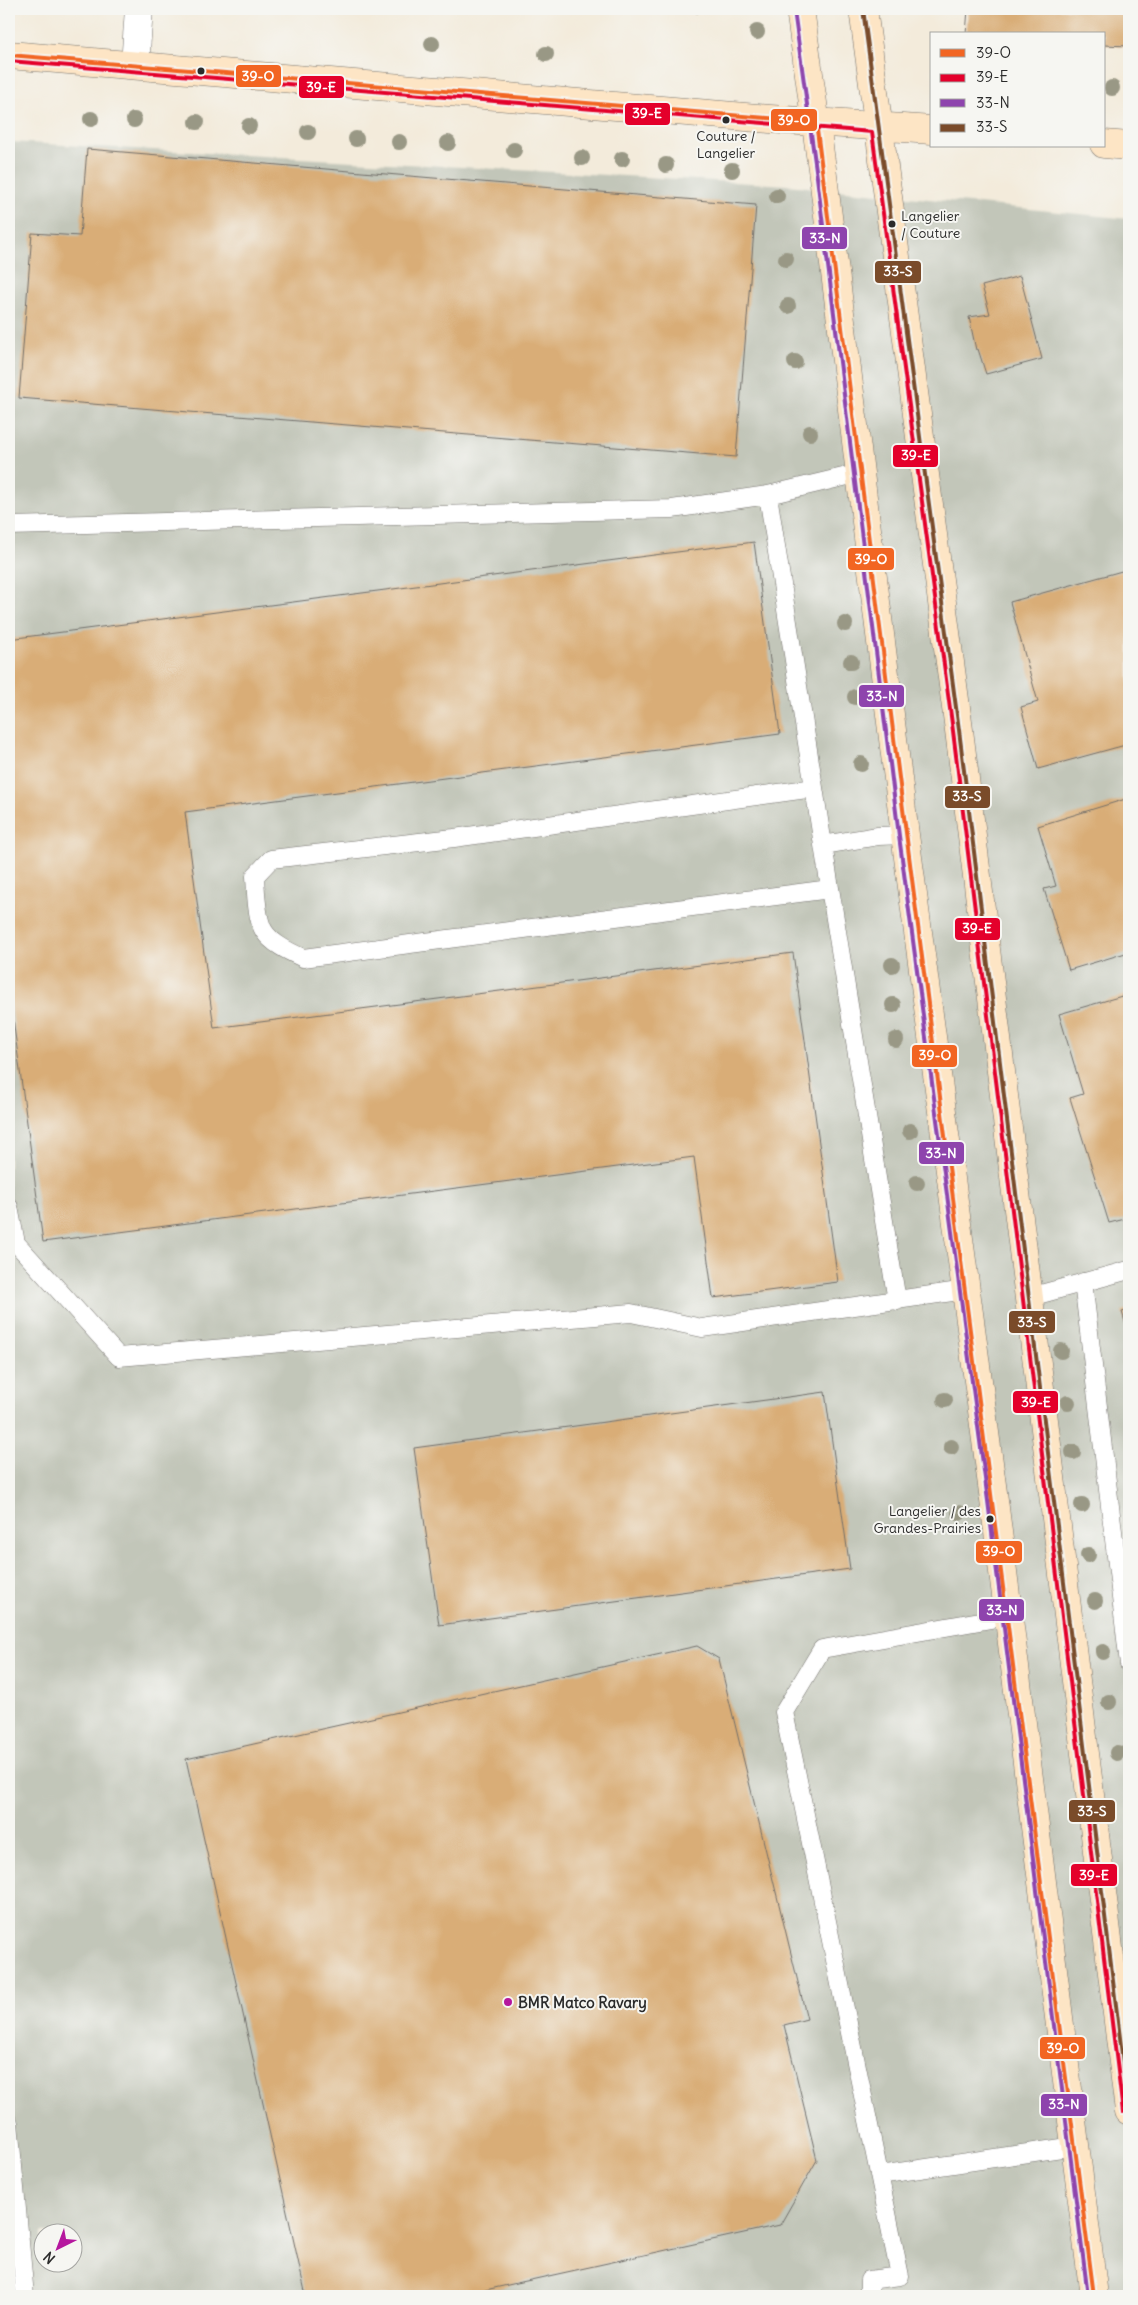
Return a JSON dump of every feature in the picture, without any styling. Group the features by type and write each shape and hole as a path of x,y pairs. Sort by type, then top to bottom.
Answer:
{"main road":[{"path":"800,9 1094,2296"},
{"path":"863,9 958,720 1129,2111"},
{"path":"9,55 930,130"},
{"path":"1106,144 1129,146"}],"street":[{"path":"135,65 139,9"}],"lane":[{"path":"9,526 672,509 768,496 860,473"},
{"path":"768,496 830,889 898,1300"},
{"path":"814,788 454,838 271,859 255,876 257,902 264,931 284,949 303,958 830,889"},
{"path":"823,845 878,836 905,835"},
{"path":"9,1207 16,1242 118,1357 631,1313 702,1328 966,1290"},
{"path":"1030,1297 1129,1270"},
{"path":"1083,1282 1129,1664"},
{"path":"869,2296 869,2280 900,2276 784,1712 822,1649 1008,1616"},
{"path":"9,2123 25,2296"},
{"path":"879,2174 1075,2146"}],"shaded area":[{"path":"9,142 787,185 1129,219 1129,2296 9,2296"}],"building":[{"path":"672,9 698,9 698,13"},
{"path":"968,9 1129,9 1129,46 1106,45 1106,32 966,32"},
{"path":"87,149 756,205 736,457 19,398 32,233 80,236"},
{"path":"1020,276 1042,359 986,374 978,349 976,350 969,317 990,314 982,286"},
{"path":"754,542 780,734 185,812 214,1028 793,953 838,1282 713,1298 694,1157 43,1242 9,989 9,639"},
{"path":"1129,569 1129,744 1038,769 1021,707 1038,702 1010,602"},
{"path":"1129,798 1129,952 1069,970 1044,889 1056,886 1038,826"},
{"path":"1129,994 1129,1218 1109,1223 1070,1098 1083,1094 1059,1014"},
{"path":"1129,1310 1129,1335 1122,1312"},
{"path":"825,1392 850,1569 439,1625 414,1448"},
{"path":"697,1646 719,1659 807,2019 784,2025 817,2160 780,2225 458,2296 306,2296 186,1759"}],"transit line":[{"name":"33-S","path":"863,9 959,730 1129,2111"},
{"name":"33-N","path":"794,10 817,177 899,836 988,1501 1088,2296"},
{"name":"39-O","path":"9,55 816,122 1094,2296"},
{"name":"39-E","path":"9,61 872,132 953,731 1123,2112"}],"place":[{"name":"Couture / Langelier","path":"726,120"},
{"name":"Langelier / Couture","path":"892,224"},
{"name":"Langelier / des Grandes-Prairies","path":"990,1519"},
{"name":"BMR Matco Ravary","path":"508,2002"}]}
